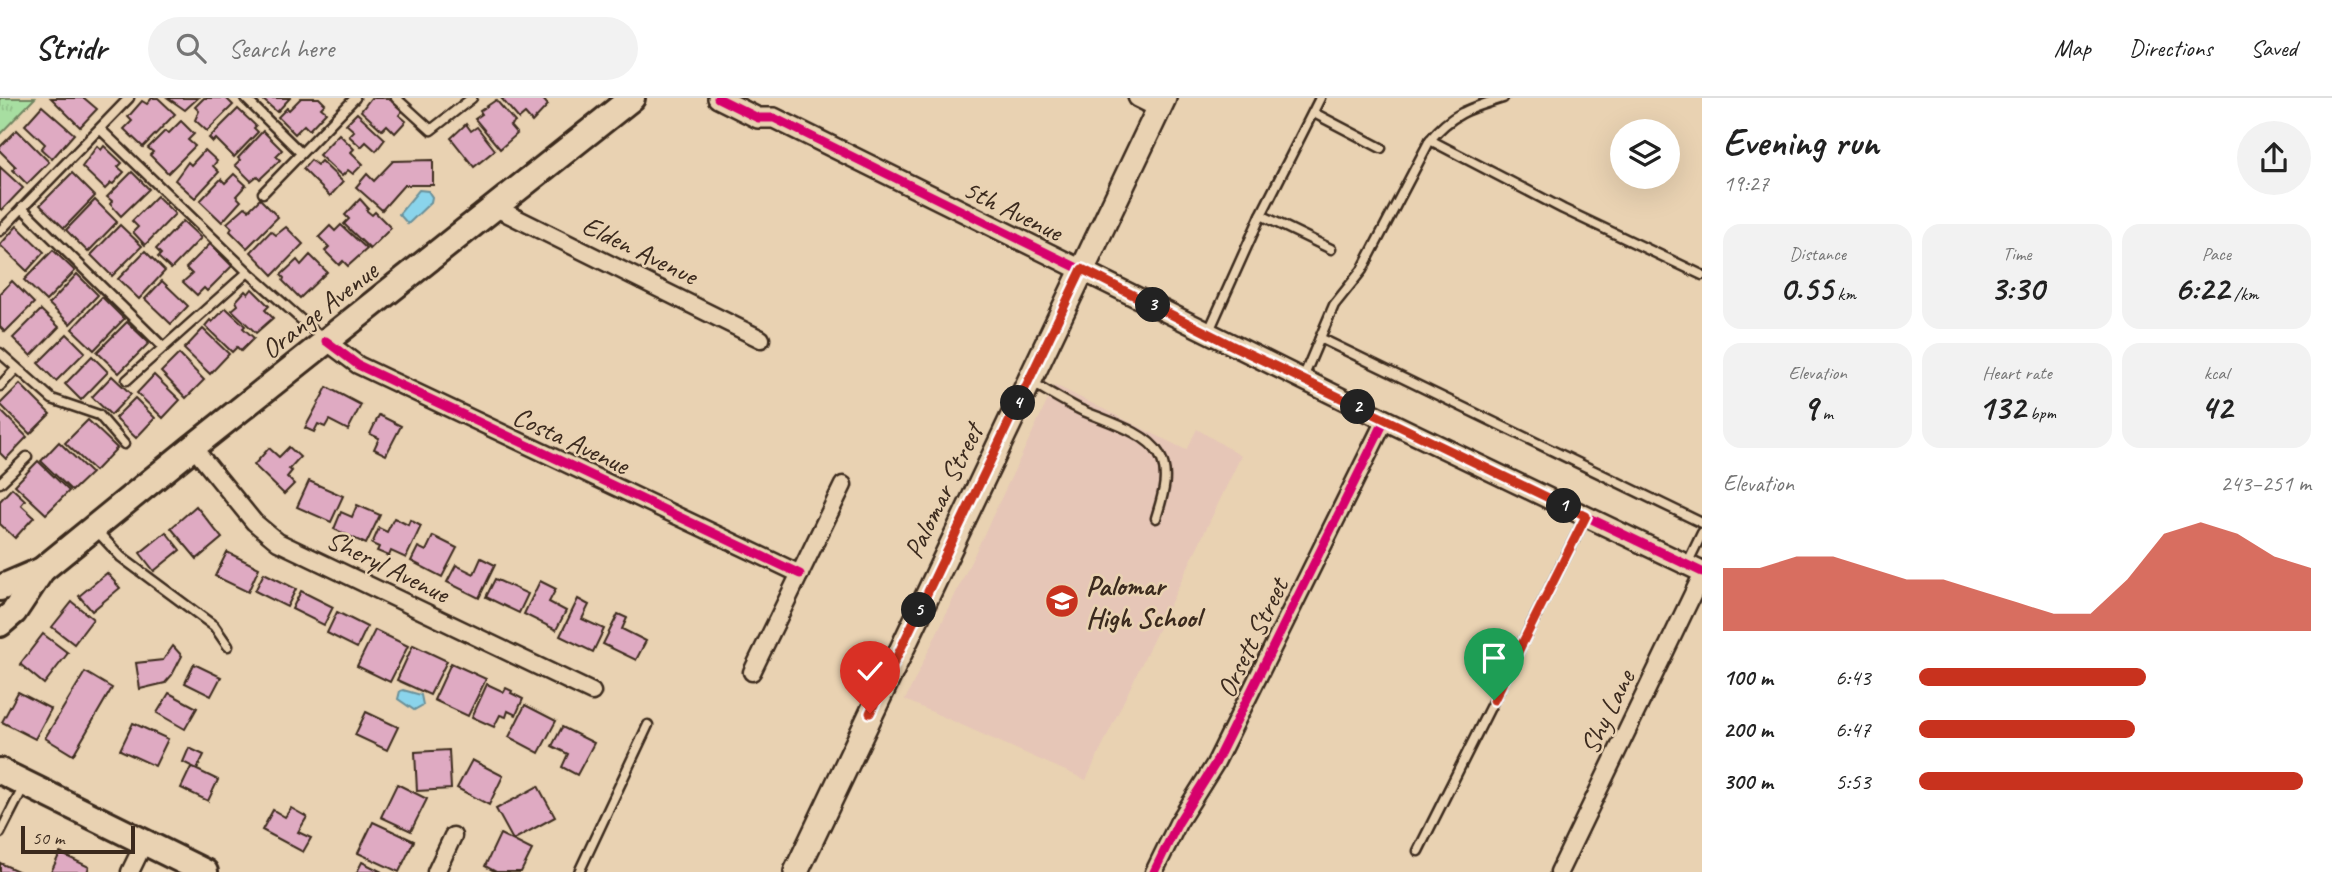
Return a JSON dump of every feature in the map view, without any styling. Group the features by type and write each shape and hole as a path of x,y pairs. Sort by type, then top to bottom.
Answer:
{"main road":[{"name":"Orange Avenue","path":"0,588 42,570 632,98"},
{"name":"Palomar Street","path":"796,872 1161,103"},
{"name":"Orange Avenue","path":"0,624 14,612 42,570"},
{"path":"0,771 205,872"}],"street":[{"name":"5th Avenue","path":"718,98 758,118 774,118 1697,571"},
{"path":"1137,98 1161,103"},
{"name":"Elden Avenue","path":"496,208 761,339"},
{"name":"Costa Avenue","path":"326,341 358,365 800,574"},
{"name":"Orsett Street","path":"1154,872 1178,823 1215,764 1385,420"},
{"name":"Sheryl Avenue","path":"193,447 254,522 278,542 592,692"},
{"path":"752,672 843,485"},
{"name":"Shy Lane","path":"1559,872 1697,571"},
{"path":"436,872 453,836"},
{"path":"130,872 144,843"}],"lane":[{"path":"0,231 129,98"},
{"path":"245,98 301,153"},
{"path":"263,193 355,98"},
{"path":"396,98 431,130 472,98"},
{"path":"1208,333 1261,215 1320,98"},
{"path":"1302,379 1334,305 1362,270 1430,140 1443,124 1461,112 1503,98"},
{"path":"1314,113 1381,148"},
{"path":"100,129 248,272 326,341"},
{"path":"1430,140 1563,209 1702,275"},
{"path":"22,208 163,347"},
{"path":"1261,215 1331,249"},
{"path":"127,380 248,272"},
{"path":"1320,338 1702,523"},
{"path":"0,354 52,400 99,415 124,444"},
{"path":"0,386 16,369"},
{"path":"1029,380 1081,410 1139,435 1159,453 1165,472 1164,492 1156,517"},
{"path":"0,483 27,457"},
{"path":"1418,850 1586,516"},
{"path":"94,527 121,557 214,625 228,646"},
{"path":"1697,571 1702,533"},
{"path":"579,872 648,725"},
{"path":"0,834 25,783"}],"shaded area":[{"name":"Palomar High School","path":"1055,385 1186,450 1197,429 1241,456 1086,780 905,700"}],"green space":[{"path":"0,98 35,98 0,134"}],"water":[{"path":"419,190 428,191 432,197 431,202 408,224 399,214"},
{"path":"400,691 421,695 423,705 414,710 398,699"}],"building":[{"path":"51,98 84,98 97,109 80,127"},
{"path":"152,98 158,98 175,114 143,147 124,129 132,121 128,117 142,101 147,104"},
{"path":"168,98 198,98 185,110"},
{"path":"204,98 226,98 233,105 207,131 195,120 199,111 195,107"},
{"path":"261,98 290,98 277,112"},
{"path":"301,98 319,98 325,104 321,108 326,112 309,130 304,125 295,134 278,117"},
{"path":"371,98 389,98 403,110 399,115 406,121 395,133 387,125 382,130 361,111"},
{"path":"501,98 542,98 548,105 532,122 525,114 519,119"},
{"path":"496,100 515,122 510,126 517,134 500,149 475,119 482,114 480,111"},
{"path":"42,106 74,134 52,159 41,149 45,144 25,125"},
{"path":"238,109 256,126 254,128 258,132 234,157 216,139 213,142 209,138"},
{"path":"357,113 385,139 376,151 366,142 361,147 349,136 354,131 346,124"},
{"path":"181,121 194,134 188,140 195,146 168,173 150,155 153,152 148,148 165,131 169,133"},
{"path":"466,124 471,131 477,127 495,150 474,167 451,138"},
{"path":"17,130 49,162 27,184 13,170 16,167 0,151 0,147"},
{"path":"263,131 282,150 276,156 280,160 260,179 257,176 251,181 235,165 240,160 238,158"},
{"path":"339,134 354,149 351,152 363,164 353,174 348,170 342,176 319,155"},
{"path":"97,146 101,150 104,146 122,163 118,167 124,172 105,189 82,167"},
{"path":"205,150 217,161 213,166 219,172 195,198 175,180 188,162 191,165"},
{"path":"311,160 317,165 321,161 343,182 330,196 303,169"},
{"path":"433,160 433,185 404,185 382,210 356,187 367,174 374,181 393,161"},
{"path":"0,167 23,188 2,210 0,209"},
{"path":"132,172 149,189 121,216 107,197"},
{"path":"72,173 95,196 64,228 40,205"},
{"path":"234,174 246,185 236,196 241,201 222,222 200,201 221,179 225,183"},
{"path":"157,196 175,214 145,245 133,232 138,227 132,221"},
{"path":"260,199 278,217 247,248 230,231 232,228 227,223 245,207 249,210"},
{"path":"360,199 368,208 366,210 372,215 375,212 391,228 370,249 344,224 349,219 345,215"},
{"path":"95,200 117,222 88,252 66,230"},
{"path":"183,221 201,238 171,269 158,257 161,254 156,249"},
{"path":"120,225 142,246 112,276 91,255"},
{"path":"341,225 367,249 348,266 343,261 339,265 325,251 329,247 319,237 330,226 335,231"},
{"path":"17,226 44,252 27,271 0,245"},
{"path":"286,227 303,244 273,275 251,252 271,231 276,235"},
{"path":"210,244 232,266 207,291 204,288 197,295 183,282 192,274 186,268"},
{"path":"53,250 75,271 46,301 24,280"},
{"path":"145,251 165,271 139,299 118,279"},
{"path":"310,255 327,272 300,298 283,281 281,275 297,260 301,265"},
{"path":"77,274 98,295 70,324 49,304"},
{"path":"12,281 34,303 5,332 0,327 0,294"},
{"path":"162,281 188,306 171,324 145,299"},
{"path":"252,289 269,306 265,310 273,318 256,333 232,310 238,305 236,301 245,291 248,294"},
{"path":"102,297 124,319 94,350 72,329"},
{"path":"226,308 254,338 241,351 237,347 232,352 205,326"},
{"path":"41,310 59,327 31,356 13,338"},
{"path":"127,322 149,343 119,373 97,352"},
{"path":"203,329 229,354 210,374 184,349"},
{"path":"67,334 85,352 56,381 38,363"},
{"path":"179,354 204,380 186,398 161,372"},
{"path":"92,356 108,372 81,400 65,384"},
{"path":"154,375 180,400 163,418 137,393"},
{"path":"112,376 131,394 111,415 92,397"},
{"path":"20,384 50,414 30,434 0,404"},
{"path":"327,387 361,405 348,430 329,420 325,427 318,424 314,432 305,428"},
{"path":"135,398 155,418 136,438 115,418"},
{"path":"0,410 27,437 6,459 0,453"},
{"path":"379,415 401,426 386,455 374,449 379,438 370,434"},
{"path":"88,420 117,448 95,471 65,443"},
{"path":"59,442 91,473 72,491 41,461"},
{"path":"289,447 300,457 289,469 292,471 287,477 294,484 284,494 254,465 269,448 279,457"},
{"path":"38,461 69,491 46,514 15,485"},
{"path":"309,481 343,496 331,522 297,507"},
{"path":"12,488 25,500 21,505 34,517 15,538 0,524 0,501"},
{"path":"357,505 380,515 366,544 334,529 341,512 352,517"},
{"path":"196,506 222,538 197,559 171,528"},
{"path":"394,518 408,525 410,520 421,526 406,558 391,551 389,556 377,551 379,547 372,544 379,528 387,532"},
{"path":"166,532 180,550 154,571 140,553"},
{"path":"433,536 457,548 442,577 411,561 418,547 426,551"},
{"path":"227,552 259,568 248,592 215,576"},
{"path":"481,558 495,565 479,598 447,582 456,565 474,574"},
{"path":"107,573 120,588 92,611 79,596"},
{"path":"264,573 296,589 287,607 255,591"},
{"path":"495,579 528,594 519,613 486,597"},
{"path":"540,581 556,589 549,602 566,611 556,630 524,614"},
{"path":"301,591 333,607 324,625 292,609"},
{"path":"578,599 589,605 582,619 604,629 593,652 560,636"},
{"path":"72,602 93,619 74,644 52,627"},
{"path":"337,612 367,627 357,648 327,633"},
{"path":"618,614 627,618 622,629 646,641 636,660 603,644"},
{"path":"375,630 408,646 390,682 357,666"},
{"path":"43,634 68,653 44,684 20,664"},
{"path":"413,645 447,661 430,695 397,680"},
{"path":"173,646 182,656 172,675 165,683 140,689 136,663 163,660"},
{"path":"451,663 486,679 468,716 434,700"},
{"path":"194,664 221,677 211,696 185,683"},
{"path":"85,672 112,688 73,755 45,738"},
{"path":"487,684 504,692 506,688 523,699 516,715 508,711 506,717 500,715 494,727 472,717"},
{"path":"18,692 51,709 35,739 2,722"},
{"path":"169,693 197,708 185,729 157,713"},
{"path":"525,705 556,721 539,753 509,737"},
{"path":"366,712 398,727 387,750 355,735"},
{"path":"133,723 168,739 155,766 120,750"},
{"path":"562,727 594,743 577,775 562,767 568,754 552,746"},
{"path":"189,748 204,755 197,769 183,762"},
{"path":"449,750 451,789 417,791 415,752"},
{"path":"472,760 503,776 489,805 457,788"},
{"path":"191,767 218,780 208,801 181,788"},
{"path":"397,784 427,799 411,831 381,817"},
{"path":"538,786 555,817 513,840 496,809"},
{"path":"291,808 307,817 298,832 311,838 303,852 262,830 273,810 285,817"},
{"path":"373,822 414,841 399,872 358,853"},
{"path":"500,834 532,850 521,872 496,872 485,866"},
{"path":"60,853 89,867 87,872 51,872"},
{"path":"362,862 382,872 357,872"},
{"path":"0,863 20,872 0,872"}],"cycle path":[{"path":"718,98 758,118 774,118 1385,420 1702,572"},
{"path":"326,341 358,365 800,574"},
{"path":"1154,872 1178,823 1215,764 1385,420"}],"place":[{"name":"Palomar High School","path":"1062,601"}],"route":[{"path":"870,713 1082,269 1231,345 1586,516 1494,700"}]}
